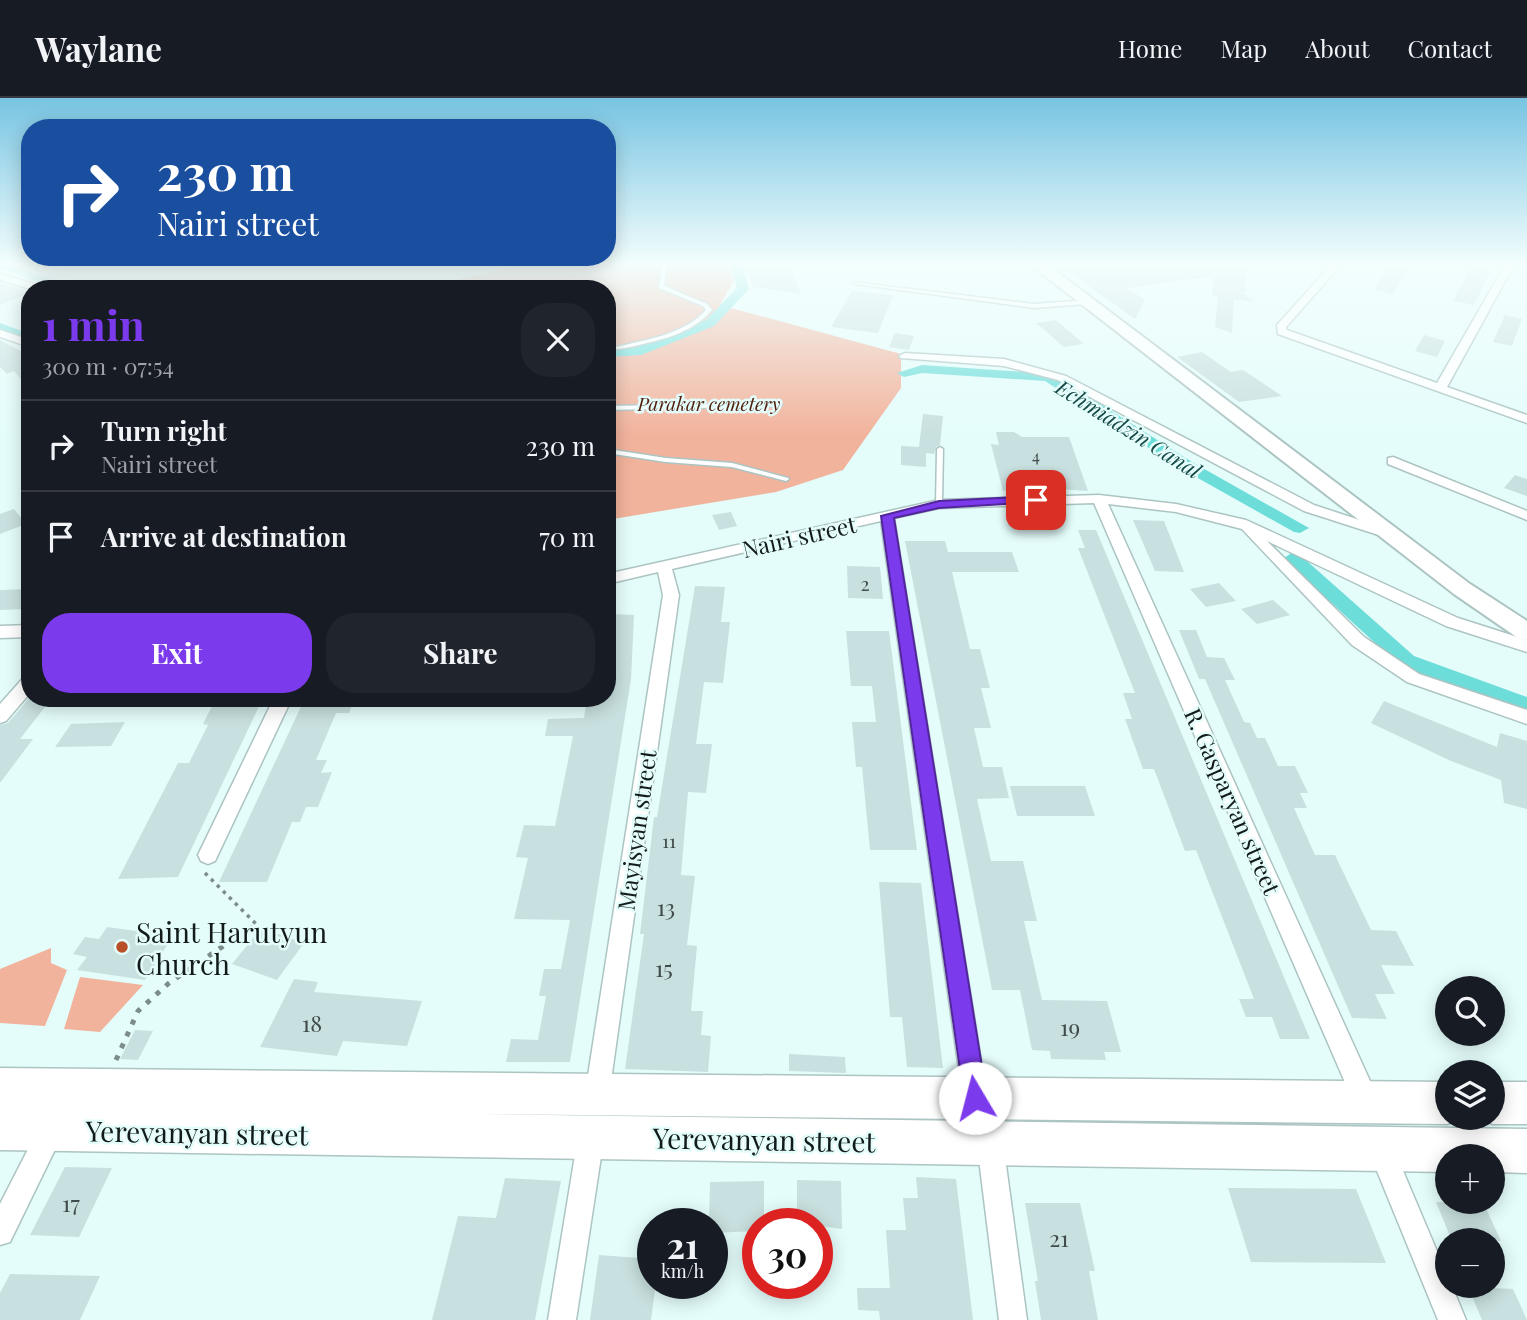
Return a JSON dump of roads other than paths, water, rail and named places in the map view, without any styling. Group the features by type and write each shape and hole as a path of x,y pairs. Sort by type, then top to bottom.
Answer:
{"highway":[{"name":"Yerevanyan street","path":"0,1089 1435,1102"},
{"path":"1505,1103 1527,1103"},
{"name":"Yerevanyan street","path":"0,1129 1527,1151"}],"main road":[{"path":"1114,322 1398,537 1462,589 1527,632"}],"street":[{"path":"1285,322 1281,327 1282,332 1527,419"},
{"path":"1440,389 1478,322"},
{"path":"0,333 21,341"},
{"path":"905,356 997,361 1033,367 1062,378 1309,508 1398,537"},
{"path":"1394,461 1527,516"},
{"name":"Nairi street","path":"616,577 939,505 1099,499 1176,508 1241,523 1452,622 1527,646"},
{"name":"R. Gasparyan street","path":"1099,499 1367,1102"},
{"path":"887,516 975,1098"},
{"path":"1241,523 1358,641 1413,678 1527,717"},
{"name":"Mayisyan street","path":"597,1094 671,595 664,566"},
{"path":"0,632 21,631"},
{"path":"0,716 21,692"},
{"path":"208,855 279,707"},
{"path":"0,1233 52,1129"},
{"path":"562,1320 591,1137"},
{"path":"990,1143 1013,1320"},
{"path":"1381,1149 1452,1320"}],"lane":[{"path":"618,348 654,340 694,322"},
{"path":"616,408 779,405"},
{"path":"939,505 940,449"},
{"path":"616,452 666,460 732,465 786,479"}],"waterway":[{"path":"616,353 636,352 711,322"},
{"name":"Echmiadzin Canal","path":"0,327 21,335"},
{"name":"Echmiadzin Canal","path":"904,373 922,369 1048,377 1186,465 1300,528"},
{"name":"Echmiadzin Canal","path":"1293,558 1407,661 1527,705"}],"place":[{"name":"Saint Harutyun Church","path":"122,947"}],"park label":[{"name":"Parakar cemetery","path":"709,403"}]}
